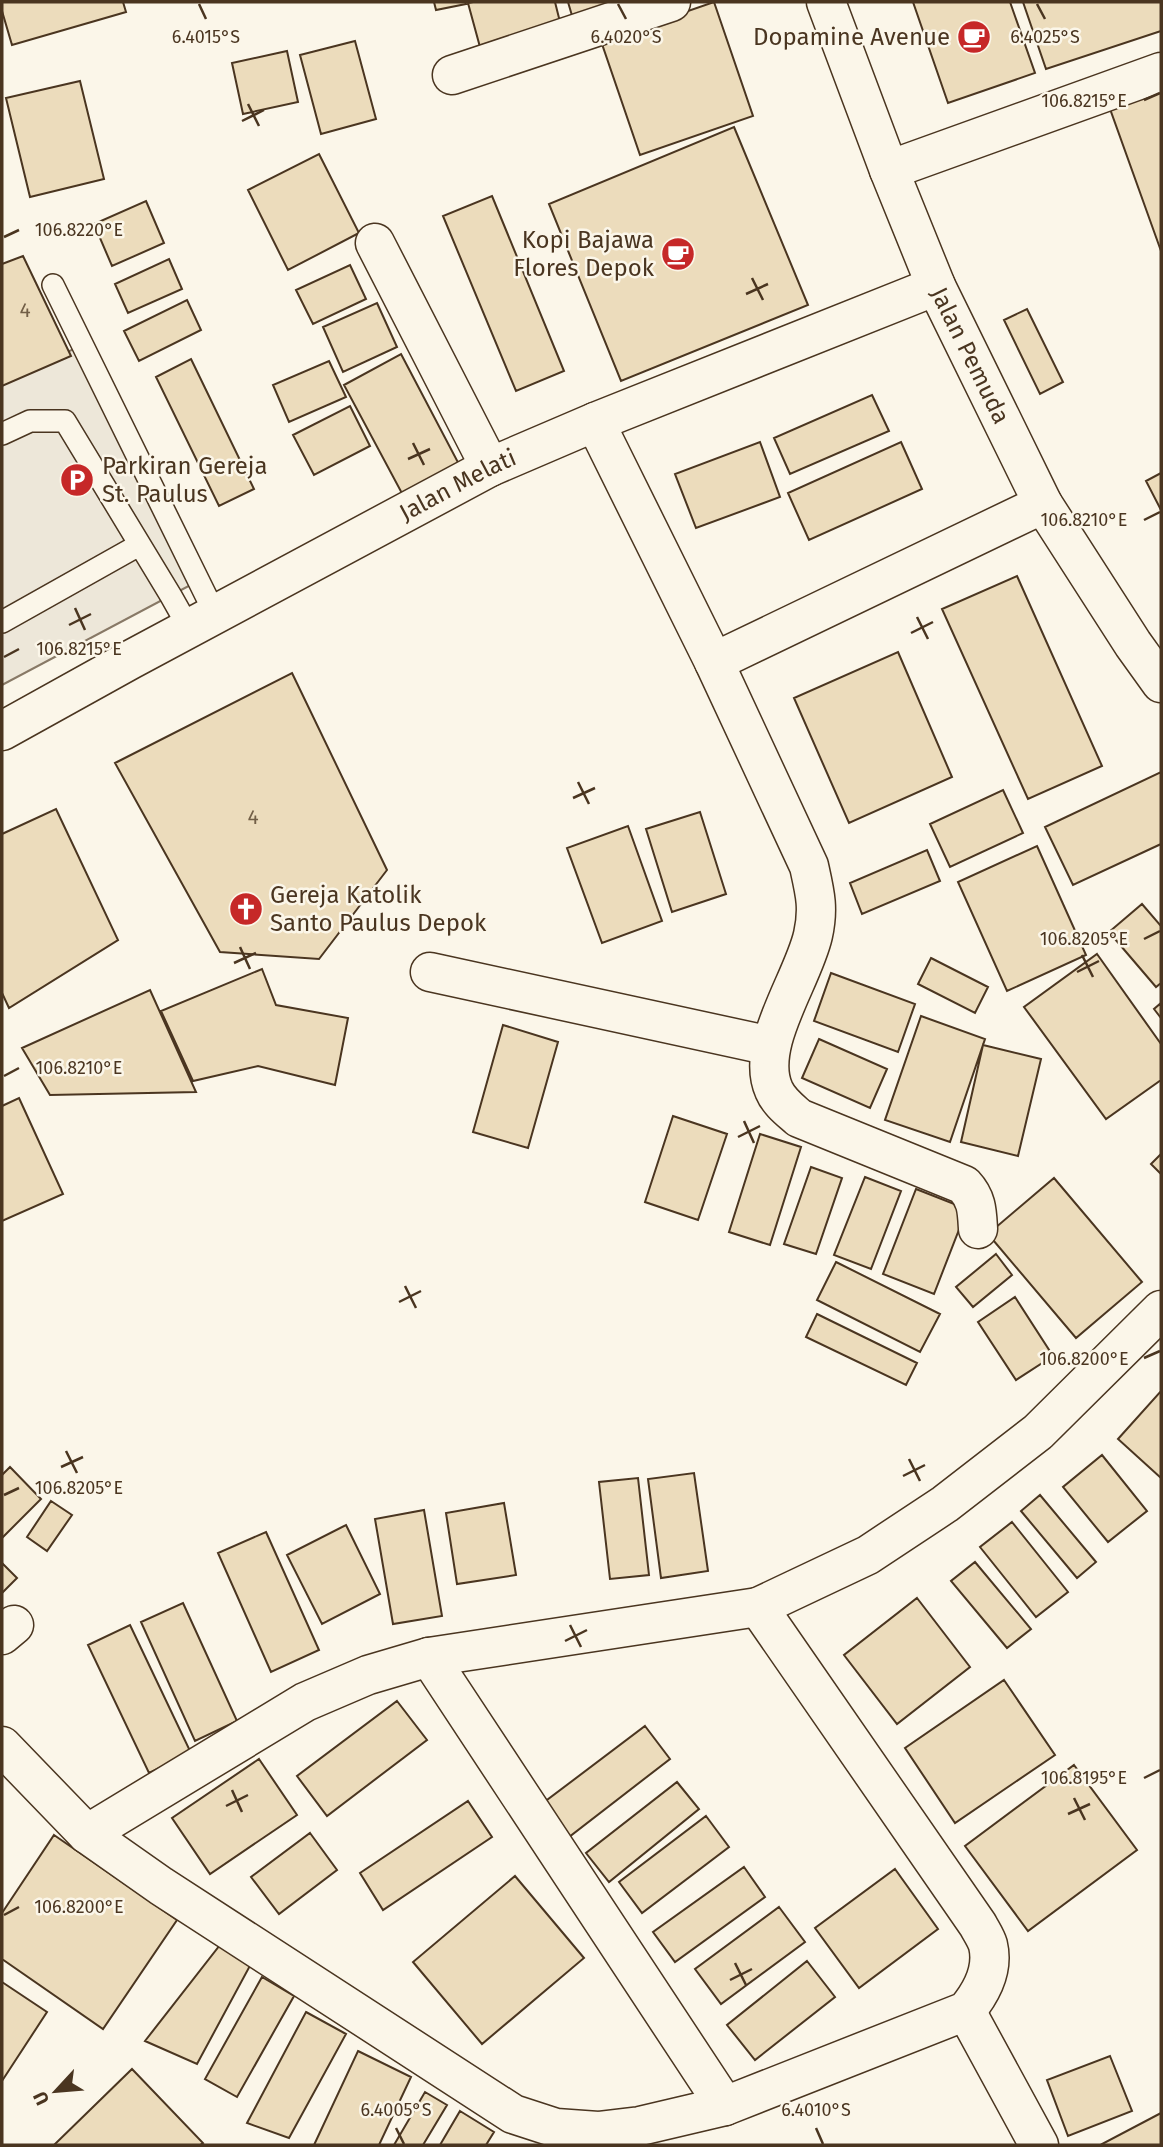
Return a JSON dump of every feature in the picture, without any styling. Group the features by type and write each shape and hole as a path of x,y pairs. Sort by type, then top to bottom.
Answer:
{"street":[{"path":"452,75 671,2"},
{"name":"Jalan Pemuda","path":"827,2 889,170 936,286 1043,504 1133,644 1161,682"},
{"path":"889,170 1161,72"},
{"path":"375,243 489,467"},
{"name":"Jalan Melati","path":"2,731 489,467 936,286"},
{"path":"595,422 714,662 809,866 817,900 813,937 771,1046 771,1077 774,1089 782,1103 799,1118 964,1185 977,1203 978,1229"},
{"path":"714,662 1043,504"},
{"path":"430,972 771,1046"},
{"path":"87,1834 305,1702 368,1675 429,1657 758,1607 868,1555 945,1504 1038,1432 1161,1310"},
{"path":"2,1746 87,1834 161,1886 513,2114 556,2127 598,2131 640,2126 725,2106 966,2011 978,1996 985,1980 989,1961 988,1944 978,1925 758,1607"},
{"path":"429,1657 725,2106"},
{"path":"966,2011 1039,2145"}],"lane":[{"path":"54,285 202,621"},
{"path":"2,434 30,421 65,421 172,596 202,621"},
{"path":"2,622 139,545"}],"shaded area":[{"name":"Parkiran Gereja St. Paulus","path":"85,344 200,580 2,685 2,381"}],"building":[{"path":"2,2 123,2 126,12 12,45"},
{"path":"434,2 465,2 466,4 436,10"},
{"path":"555,2 561,26 480,47 468,3"},
{"path":"568,2 623,2 573,19"},
{"path":"714,2 753,116 640,155 601,41"},
{"name":"Dopamine Avenue","path":"913,2 1010,2 1035,73 948,103"},
{"path":"1023,2 1161,2 1161,31 1046,69"},
{"path":"355,41 376,119 321,134 300,55"},
{"path":"287,51 298,102 243,114 232,63"},
{"path":"80,81 104,179 30,197 6,98"},
{"path":"1161,88 1161,251 1109,106"},
{"name":"Kopi Bajawa Flores Depok","path":"734,127 808,305 621,381 549,204"},
{"path":"319,154 359,233 288,270 248,190"},
{"path":"492,196 564,371 516,391 443,216"},
{"path":"146,201 164,243 112,266 94,224"},
{"path":"23,256 71,356 2,386 2,264"},
{"path":"169,259 182,289 128,313 115,284"},
{"path":"350,265 366,299 313,324 296,290"},
{"path":"187,300 201,330 139,361 124,331"},
{"path":"377,303 397,347 343,372 323,327"},
{"path":"1027,309 1063,382 1040,394 1004,320"},
{"path":"401,354 462,470 405,499 344,385"},
{"path":"191,359 254,489 219,506 156,377"},
{"path":"329,361 346,397 289,422 273,385"},
{"path":"872,395 889,431 790,474 774,438"},
{"path":"350,406 370,446 314,475 293,435"},
{"path":"760,442 780,497 696,528 675,474"},
{"path":"901,442 922,489 809,540 788,493"},
{"path":"1161,473 1161,510 1146,481"},
{"path":"1017,576 1102,766 1028,799 942,609"},
{"path":"898,652 952,777 849,823 794,698"},
{"name":"Gereja Katolik Santo Paulus Depok","path":"292,673 387,870 319,959 220,952 115,763"},
{"path":"1161,772 1161,844 1073,885 1045,827"},
{"path":"1003,790 1023,833 950,867 930,824"},
{"path":"56,809 118,940 9,1008 2,993 2,834"},
{"path":"700,812 726,894 672,912 646,829"},
{"path":"628,826 662,921 602,943 567,848"},
{"path":"1037,846 1086,955 1007,991 958,882"},
{"path":"927,850 940,881 862,914 850,883"},
{"path":"1142,904 1161,926 1161,983 1156,987 1109,932"},
{"path":"1097,954 1161,1044 1161,1080 1106,1119 1024,1007"},
{"path":"931,958 988,987 975,1013 918,984"},
{"path":"262,969 276,1005 348,1018 335,1085 258,1066 193,1081 161,1011"},
{"path":"831,973 915,1004 898,1052 814,1021"},
{"path":"150,990 196,1092 50,1095 22,1048"},
{"path":"1161,1003 1161,1018 1154,1009"},
{"path":"921,1016 985,1039 950,1142 885,1120"},
{"path":"503,1025 558,1042 528,1148 473,1132"},
{"path":"819,1039 887,1069 870,1108 802,1078"},
{"path":"983,1045 1041,1059 1018,1156 961,1142"},
{"path":"19,1098 63,1194 2,1221 2,1106"},
{"path":"673,1116 727,1134 698,1220 645,1202"},
{"path":"760,1134 801,1147 770,1245 729,1232"},
{"path":"1161,1154 1161,1174 1151,1164"},
{"path":"811,1167 842,1178 816,1254 784,1244"},
{"path":"865,1177 901,1191 871,1269 834,1255"},
{"path":"1054,1178 1142,1282 1076,1338 988,1234"},
{"path":"916,1189 967,1209 934,1294 883,1274"},
{"path":"996,1254 1012,1275 973,1307 956,1287"},
{"path":"836,1262 940,1314 920,1352 817,1300"},
{"path":"1015,1297 1053,1356 1016,1380 978,1322"},
{"path":"817,1314 917,1363 906,1385 806,1337"},
{"path":"1161,1391 1161,1478 1118,1439"},
{"path":"1102,1455 1147,1511 1108,1542 1063,1487"},
{"path":"10,1467 41,1499 2,1538 2,1475"},
{"path":"694,1473 708,1571 661,1578 648,1479"},
{"path":"638,1478 649,1575 610,1579 599,1482"},
{"path":"1040,1495 1096,1562 1077,1578 1021,1511"},
{"path":"51,1501 72,1515 47,1551 27,1537"},
{"path":"504,1503 516,1575 457,1584 446,1513"},
{"path":"424,1510 442,1616 393,1624 375,1519"},
{"path":"1012,1522 1068,1592 1036,1617 980,1547"},
{"path":"346,1525 380,1594 322,1624 287,1555"},
{"path":"266,1532 319,1650 271,1672 218,1553"},
{"path":"975,1562 1031,1629 1007,1648 951,1581"},
{"path":"2,1563 17,1578 2,1593"},
{"path":"917,1598 970,1667 897,1724 844,1655"},
{"path":"183,1603 237,1721 195,1741 141,1622"},
{"path":"130,1625 191,1753 149,1773 88,1645"},
{"path":"1004,1680 1055,1755 955,1823 905,1748"},
{"path":"397,1701 427,1740 327,1816 297,1776"},
{"path":"645,1726 670,1759 569,1837 543,1803"},
{"path":"259,1759 297,1815 210,1874 172,1818"},
{"path":"1074,1765 1137,1850 1028,1931 965,1846"},
{"path":"677,1782 699,1809 609,1882 586,1853"},
{"path":"468,1801 492,1837 383,1910 360,1873"},
{"path":"706,1816 729,1847 642,1913 619,1882"},
{"path":"310,1833 337,1870 279,1914 251,1877"},
{"path":"54,1835 177,1920 103,2029 2,1959 2,1913"},
{"path":"744,1867 765,1897 675,1962 653,1932"},
{"path":"895,1869 938,1929 859,1988 815,1928"},
{"path":"515,1876 584,1958 482,2044 413,1962"},
{"path":"779,1907 805,1942 721,2004 695,1969"},
{"path":"227,1936 252,1962 197,2064 145,2041"},
{"path":"807,1961 835,1997 755,2060 727,2025"},
{"path":"262,1977 294,1996 237,2097 205,2079"},
{"path":"2,1982 47,2012 2,2081"},
{"path":"306,2012 346,2034 289,2138 247,2123"},
{"path":"358,2051 411,2077 379,2145 314,2145"},
{"path":"1110,2056 1132,2111 1068,2136 1047,2080"},
{"path":"132,2069 203,2143 54,2145"},
{"path":"425,2092 447,2105 423,2145 394,2145"},
{"path":"460,2111 494,2132 486,2145 440,2145"},
{"path":"1161,2113 1161,2145 1102,2144"}],"place":[{"name":"Dopamine Avenue","path":"974,37"},
{"name":"Kopi Bajawa Flores Depok","path":"678,254"},
{"name":"Parkiran Gereja St. Paulus","path":"77,480"},
{"name":"Gereja Katolik Santo Paulus Depok","path":"246,909"}]}
